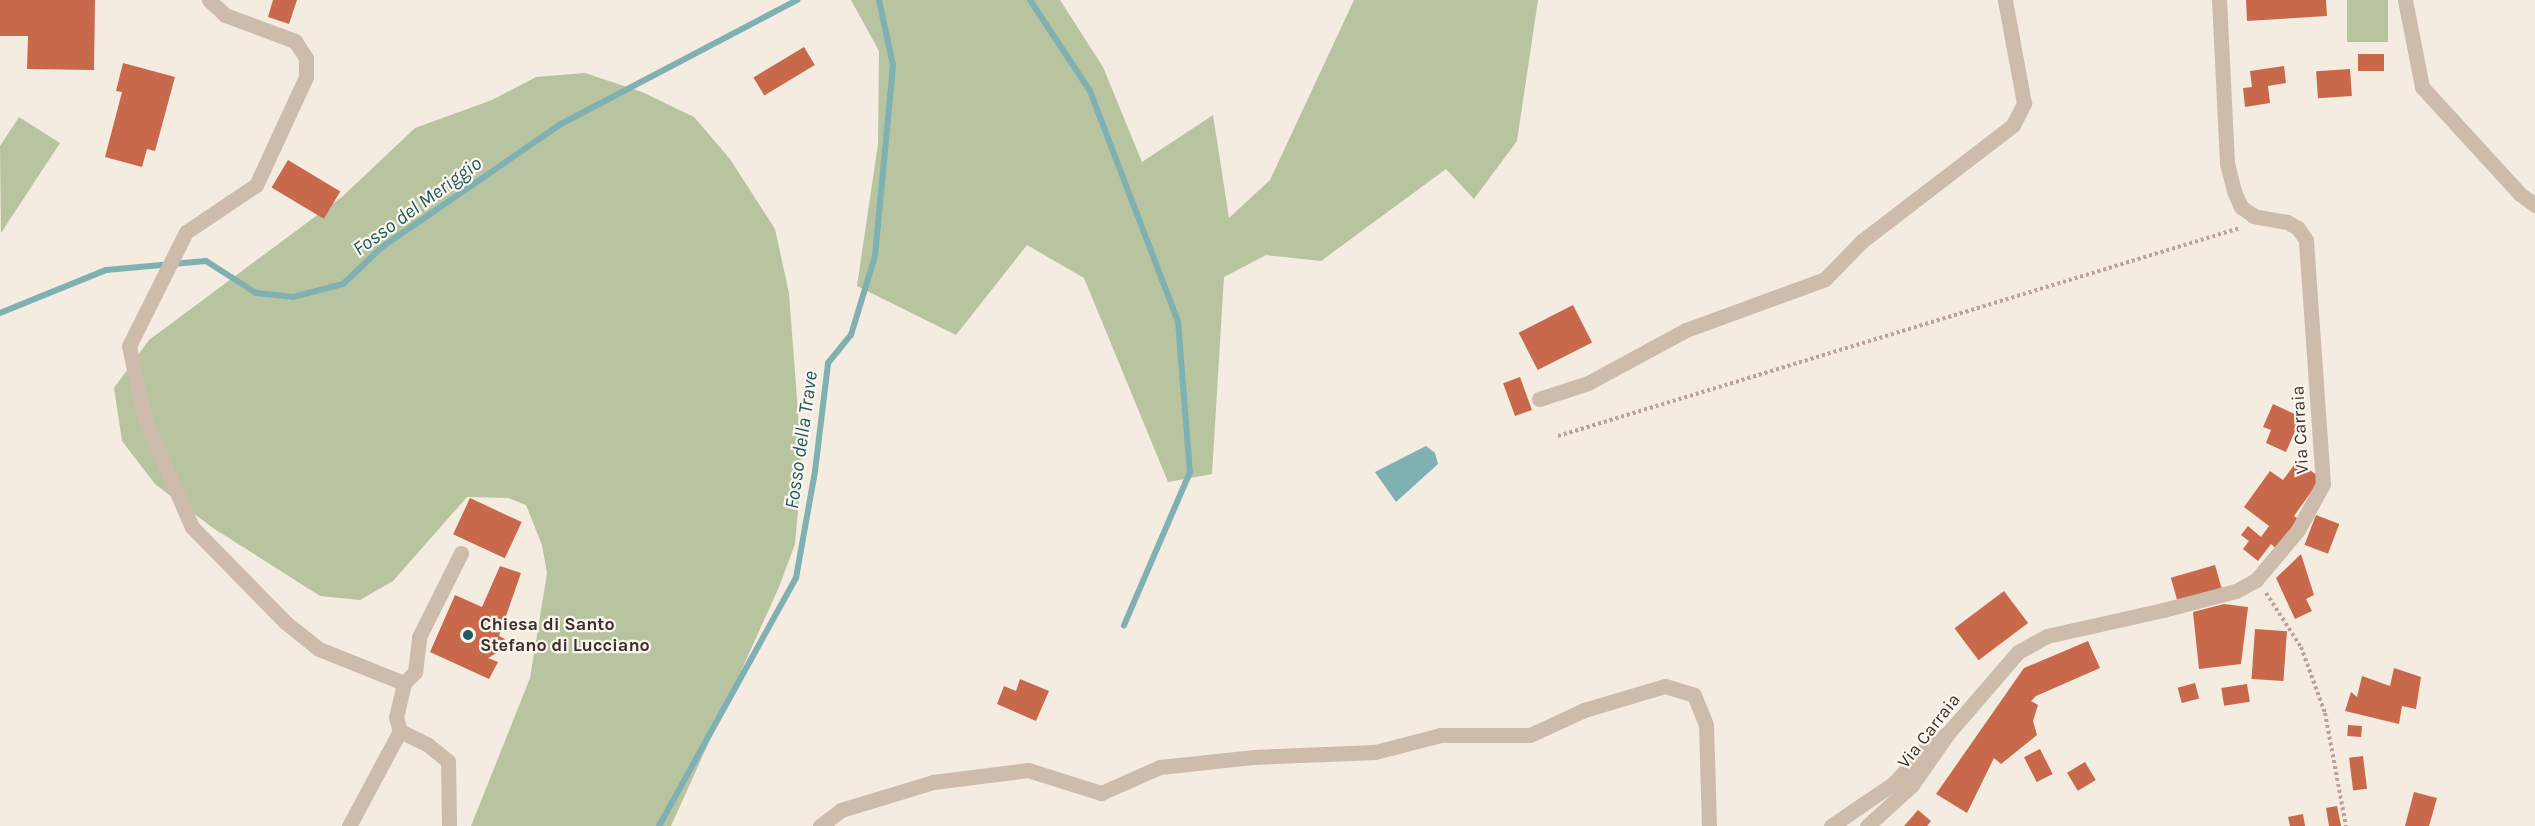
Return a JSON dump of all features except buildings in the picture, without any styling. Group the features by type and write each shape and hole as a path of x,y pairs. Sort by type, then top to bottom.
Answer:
{"street":[{"path":"210,0 225,15 294,41 306,58 306,77 256,185 186,232 129,345 146,420 192,527 285,622 319,649 404,683"},
{"path":"1539,399 1588,383 1686,330 1825,279 1862,241 2013,124 2024,103 2005,0"},
{"path":"2218,0 2227,163 2241,207 2254,216"},
{"path":"2404,0 2422,87 2520,195 2535,205"},
{"name":"Via Carraia","path":"1867,826 1912,784 1949,732 2018,651 2047,636 2173,608 2236,591 2256,580 2298,530 2323,484 2306,240 2298,228 2287,222 2254,216"},
{"path":"349,826 399,730 396,717 404,683 415,672 419,638 460,553"},
{"path":"820,826 841,810 933,783 1028,770 1101,793 1161,767 1254,757 1375,752 1441,735 1530,735 1584,710 1665,686 1694,695 1706,725 1709,826"},
{"path":"399,730 427,744 448,761 449,826"},
{"path":"1831,826 1894,783 1924,750 1949,732"}],"path":[{"path":"1558,436 1584,425 1770,373 2229,232 2254,216"},
{"path":"2256,580 2301,647 2325,713 2346,826"}],"green space":[{"path":"851,0 1060,0 1103,67 1142,162 1213,115 1229,218 1270,180 1354,0 1538,0 1517,141 1474,199 1446,169 1321,261 1266,255 1224,277 1212,474 1168,482 1084,278 1027,245 956,335 857,286 878,144 879,51"},
{"path":"2347,0 2388,0 2388,42 2347,42"},
{"path":"585,73 642,92 694,117 730,159 775,229 789,293 802,465 795,544 779,587 671,826 471,826 530,678 547,573 542,545 526,505 508,498 467,497 393,581 360,600 320,596 213,528 155,484 122,441 114,388 149,340 343,196 415,128 492,100 536,77"},
{"path":"19,117 60,143 1,233 0,146"}],"water":[{"path":"1426,446 1435,453 1438,464 1396,502 1375,472"}],"waterway":[{"name":"Fosso del Meriggio","path":"0,313 106,270 206,261 256,293 293,297 343,284 382,247 561,124 797,0"},
{"name":"Fosso della Trave","path":"659,826 796,578 815,471 828,363 851,335 875,256 893,65 879,0"},
{"path":"1030,0 1090,91 1178,321 1190,472 1124,625"}],"place":[{"name":"Chiesa di Santo Stefano di Lucciano","path":"468,635"}]}
